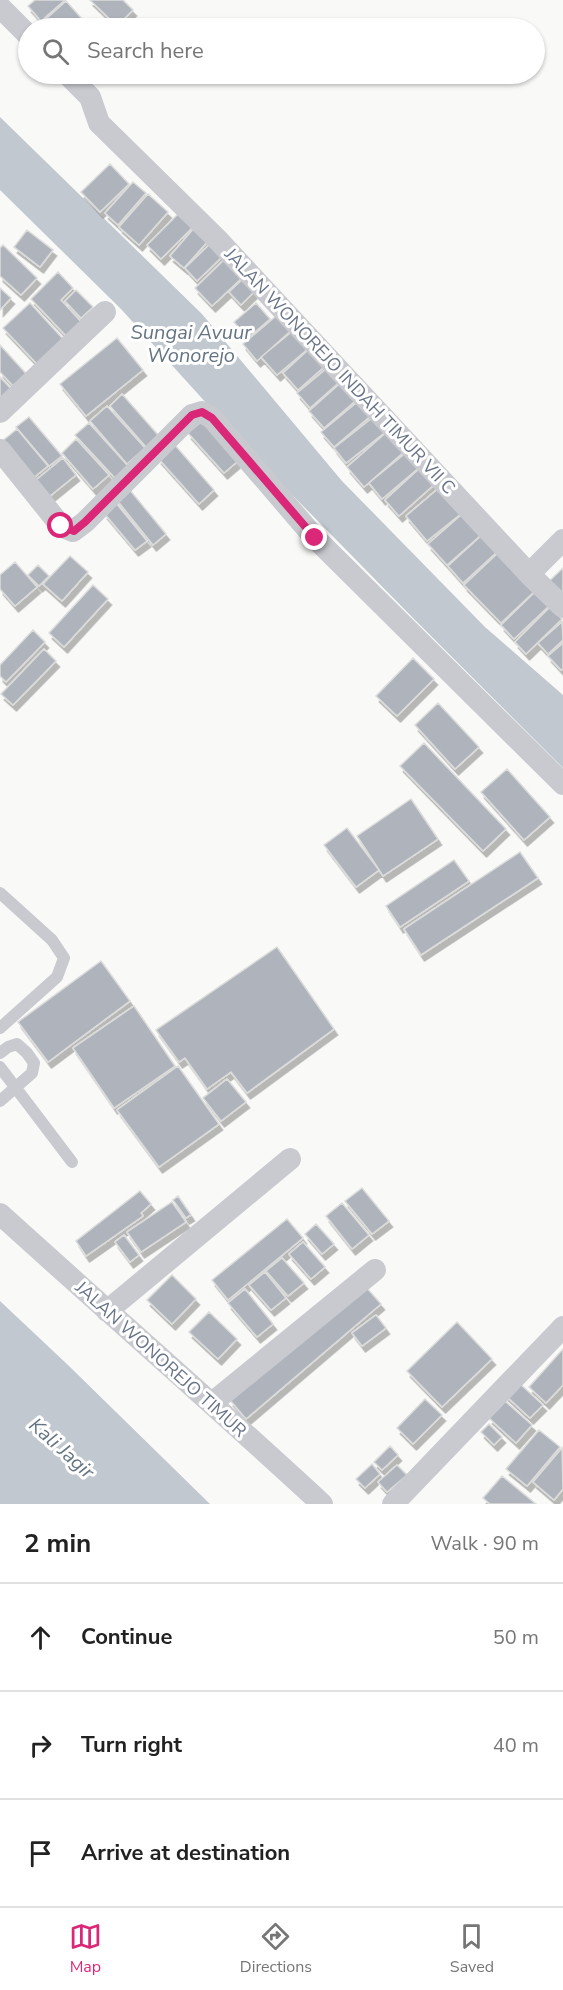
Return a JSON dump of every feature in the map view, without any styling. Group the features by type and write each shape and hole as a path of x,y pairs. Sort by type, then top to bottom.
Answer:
{"street":[{"path":"0,7 18,25"},
{"name":"JALAN WONOREJO INDAH TIMUR VII C","path":"77,84 90,97 99,123 216,238 563,607"},
{"path":"0,412 105,312"},
{"path":"0,450 61,526 74,531 192,415 202,412 212,418 315,538 563,784"},
{"path":"529,573 563,540"},
{"path":"107,1311 290,1159"},
{"name":"JALAN WONOREJO TIMUR","path":"0,1214 322,1504"},
{"path":"212,1403 375,1270"},
{"path":"393,1504 563,1327"}],"lane":[{"path":"0,893 52,940 64,958 57,977 0,1028"},
{"path":"0,1053 17,1044 34,1063 32,1073 0,1101"},
{"path":"0,1067 72,1162"}],"water":[{"name":"Sungai Avuur Wonorejo","path":"0,117 202,314 342,481 485,627 563,695 563,768 257,459 121,309 0,190"},
{"name":"Kali Jagir","path":"0,1301 69,1366 210,1504 0,1504"}],"building":[{"path":"35,0 65,0 44,18 38,18 28,6"},
{"path":"90,0 123,0 133,10 125,18 109,18"},
{"path":"66,1 81,18 47,18"},
{"path":"110,164 129,184 100,212 81,192"},
{"path":"133,182 146,193 118,225 105,213"},
{"path":"148,194 168,212 139,245 119,227"},
{"path":"181,211 195,225 161,259 147,245"},
{"path":"195,227 209,240 184,268 170,256"},
{"path":"27,230 53,250 40,267 14,247"},
{"path":"211,243 223,256 197,281 185,268"},
{"path":"3,245 37,278 21,295 0,276 0,248"},
{"path":"226,258 244,276 212,306 195,288"},
{"path":"58,272 73,288 61,300 85,326 70,340 31,299"},
{"path":"246,276 257,289 241,305 229,292"},
{"path":"0,288 11,298 0,310"},
{"path":"76,290 93,307 81,318 65,301"},
{"path":"30,303 65,341 39,366 3,328"},
{"path":"256,303 270,319 248,338 234,322"},
{"path":"282,311 295,327 257,361 243,344"},
{"path":"294,330 309,348 277,375 261,357"},
{"path":"117,338 143,370 86,416 60,384"},
{"path":"0,345 31,379 18,391 0,372"},
{"path":"308,350 324,367 298,390 283,373"},
{"path":"331,365 343,379 310,408 297,393"},
{"path":"0,377 16,394 0,409"},
{"path":"345,379 360,397 324,428 309,411"},
{"path":"122,394 159,436 146,447 110,406"},
{"path":"361,399 374,413 334,447 321,432"},
{"path":"107,406 145,448 127,464 90,421"},
{"path":"376,415 388,430 346,463 334,448"},
{"path":"29,417 62,456 49,466 16,427"},
{"path":"203,420 238,461 224,473 188,433"},
{"path":"89,423 128,466 115,478 75,435"},
{"path":"17,429 48,466 32,479 1,442"},
{"path":"388,431 405,451 364,487 347,467"},
{"path":"76,439 109,475 93,489 62,453"},
{"path":"174,444 214,490 199,504 158,458"},
{"path":"408,451 421,466 382,499 369,483"},
{"path":"63,458 76,475 50,496 36,480"},
{"path":"421,467 436,483 399,516 385,500"},
{"path":"440,487 462,513 427,541 406,516"},
{"path":"129,489 166,534 153,545 116,499"},
{"path":"116,503 147,541 135,550 104,513"},
{"path":"461,515 480,536 447,565 428,544"},
{"path":"483,534 498,551 463,583 448,566"},
{"path":"499,552 536,590 501,623 464,585"},
{"path":"70,556 88,572 62,601 43,584"},
{"path":"15,562 37,587 15,606 0,589 0,575"},
{"path":"38,565 49,576 39,586 28,575"},
{"path":"563,568 563,604 545,585"},
{"path":"93,585 108,599 64,647 49,633"},
{"path":"535,592 549,606 514,639 501,625"},
{"path":"550,607 562,619 526,654 515,642"},
{"path":"562,622 563,640 548,654 538,643"},
{"path":"33,630 45,642 6,682 0,676 0,665"},
{"path":"563,643 563,669 561,670 548,656"},
{"path":"44,649 56,661 13,705 1,694"},
{"path":"413,658 434,679 397,716 376,696"},
{"path":"438,703 479,747 455,769 415,725"},
{"path":"424,743 506,829 483,851 400,766"},
{"path":"507,769 550,817 524,840 481,792"},
{"path":"411,799 438,839 383,876 357,836"},
{"path":"347,828 379,870 356,887 324,845"},
{"path":"520,852 538,878 421,955 404,929"},
{"path":"454,860 469,881 400,927 386,906"},
{"path":"277,947 334,1029 247,1093 231,1072 207,1089 185,1058 179,1062 156,1030"},
{"path":"101,961 130,1001 48,1062 18,1022"},
{"path":"134,1006 175,1066 114,1108 73,1048"},
{"path":"178,1066 219,1124 159,1167 117,1110"},
{"path":"227,1079 246,1102 221,1121 203,1098"},
{"path":"362,1188 389,1221 372,1234 345,1201"},
{"path":"140,1191 151,1204 141,1213 143,1216 86,1256 76,1241"},
{"path":"178,1196 191,1215 186,1218 173,1200"},
{"path":"172,1202 186,1222 141,1252 127,1232"},
{"path":"342,1203 369,1235 352,1249 326,1216"},
{"path":"287,1219 303,1238 228,1300 212,1280"},
{"path":"316,1224 334,1244 322,1254 305,1234"},
{"path":"124,1235 139,1255 130,1262 115,1242"},
{"path":"303,1242 325,1267 311,1279 289,1254"},
{"path":"282,1258 304,1283 288,1296 266,1271"},
{"path":"265,1272 286,1298 271,1310 249,1285"},
{"path":"172,1275 196,1299 172,1324 147,1300"},
{"path":"365,1286 381,1304 246,1419 230,1400"},
{"path":"245,1289 273,1324 257,1337 228,1303"},
{"path":"209,1312 237,1339 218,1359 189,1332"},
{"path":"376,1315 386,1328 362,1346 352,1333"},
{"path":"457,1322 492,1359 442,1407 407,1371"},
{"path":"563,1349 563,1385 546,1403 529,1387"},
{"path":"518,1382 543,1405 530,1418 505,1395"},
{"path":"425,1399 442,1415 413,1444 397,1428"},
{"path":"505,1401 532,1425 516,1443 489,1418"},
{"path":"489,1424 502,1437 494,1445 481,1432"},
{"path":"539,1430 560,1447 527,1486 506,1469"},
{"path":"390,1446 398,1455 382,1470 374,1462"},
{"path":"562,1448 563,1489 554,1500 533,1482"},
{"path":"372,1464 380,1474 365,1488 356,1479"},
{"path":"397,1465 407,1475 387,1492 378,1482"},
{"path":"502,1476 536,1504 490,1504 483,1498"}],"route":[{"path":"61,526 74,531 192,415 202,412 212,418 315,538"}]}
